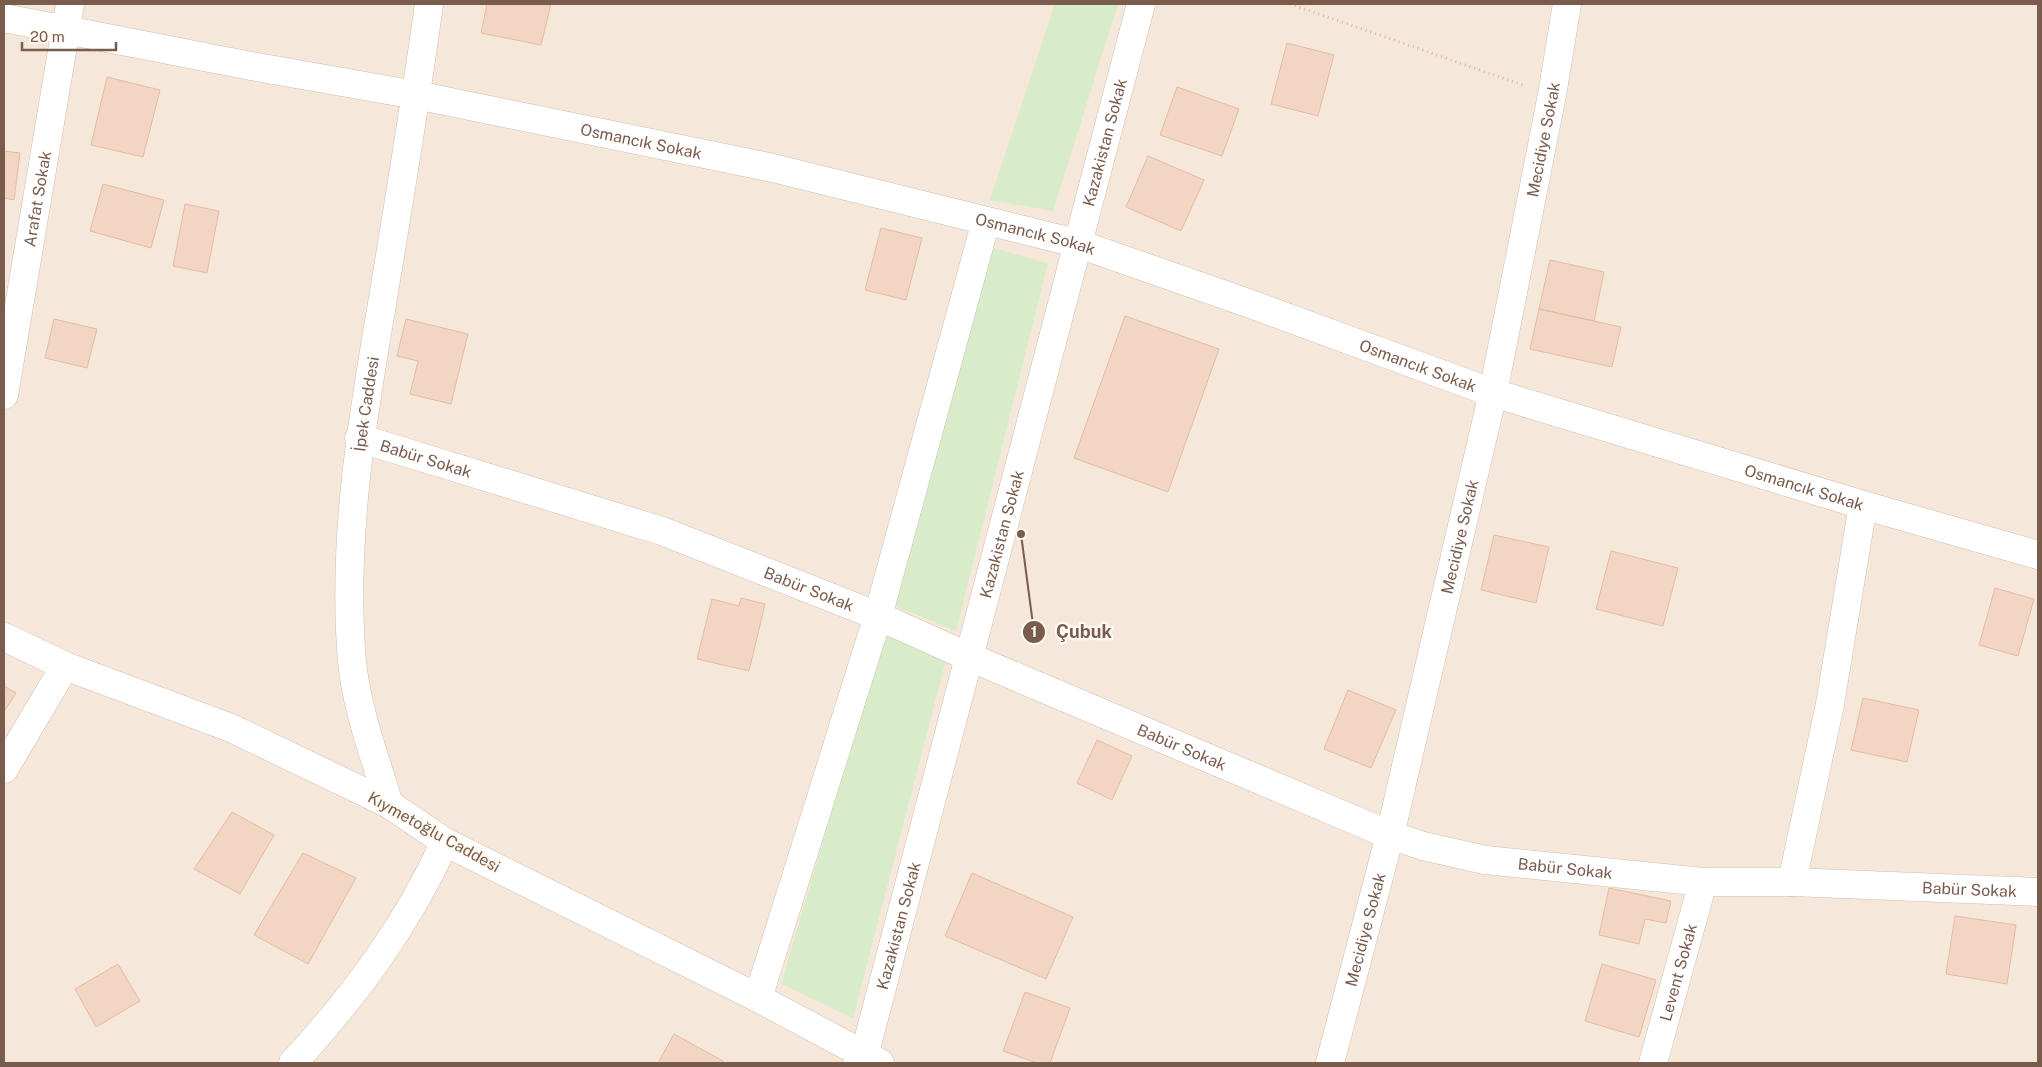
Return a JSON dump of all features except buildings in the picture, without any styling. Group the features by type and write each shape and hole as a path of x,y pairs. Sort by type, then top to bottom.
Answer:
{"street":[{"name":"İpek Caddesi","path":"389,804 361,708 353,664 350,616 351,518 359,438 416,95 429,4"},
{"name":"Kazakistan Sokak","path":"867,1061 967,656 1141,4"},
{"name":"Mecidiye Sokak","path":"1330,1063 1390,835 1493,393 1552,95 1567,4"},
{"name":"Osmancık Sokak","path":"4,18 68,17 416,95 773,168 1076,243 1245,302 1493,393 1864,505 2038,555"},
{"name":"Arafat Sokak","path":"4,395 68,17"},
{"path":"758,998 878,616 986,221"},
{"name":"Babür Sokak","path":"359,438 662,531 878,616 967,656 1390,835 1431,848 1485,860 1703,882 1792,882 2038,892"},
{"path":"1792,882 1830,704 1864,505"},
{"name":"Kıymetoğlu Caddesi","path":"4,637 65,666 231,728 389,804 445,842 758,998 867,1061"},
{"path":"4,768 65,666"},
{"path":"293,1063 332,1021 399,930 426,884 445,842"},
{"name":"Levent Sokak","path":"1653,1063 1703,882"}],"path":[{"path":"1290,4 1552,95"}],"shaded area":[{"path":"4,4 2038,4 2038,1063 4,1063"}],"green space":[{"path":"1055,4 1118,4 1053,211 990,200"},
{"path":"993,248 1048,263 956,631 890,604"},
{"path":"884,634 946,660 853,1018 781,984"}],"place":[{"name":"Çubuk","path":"1021,534"}]}
